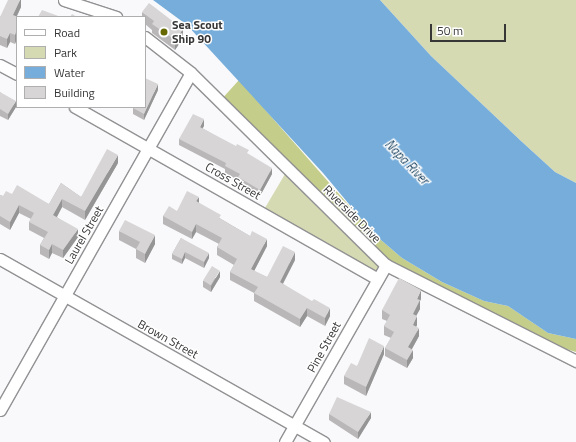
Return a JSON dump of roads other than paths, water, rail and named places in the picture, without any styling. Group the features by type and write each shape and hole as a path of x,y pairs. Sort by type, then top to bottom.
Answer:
{"street":[{"path":"64,0 113,16"},
{"name":"Riverside Drive","path":"146,38 191,73 386,265 576,361"},
{"path":"0,65 16,73"},
{"name":"Laurel Street","path":"0,410 191,73"},
{"name":"Cross Street","path":"77,108 378,279"},
{"name":"Brown Street","path":"0,259 324,442"},
{"name":"Pine Street","path":"286,442 386,265"}],"water":[{"name":"Napa River","path":"153,0 380,0 431,56 521,141 555,172 576,183 576,339 548,333 508,306 484,301 442,282 402,258 374,234 323,173 187,25"}],"place":[{"name":"Sea Scout Ship 90","path":"164,32"}]}
